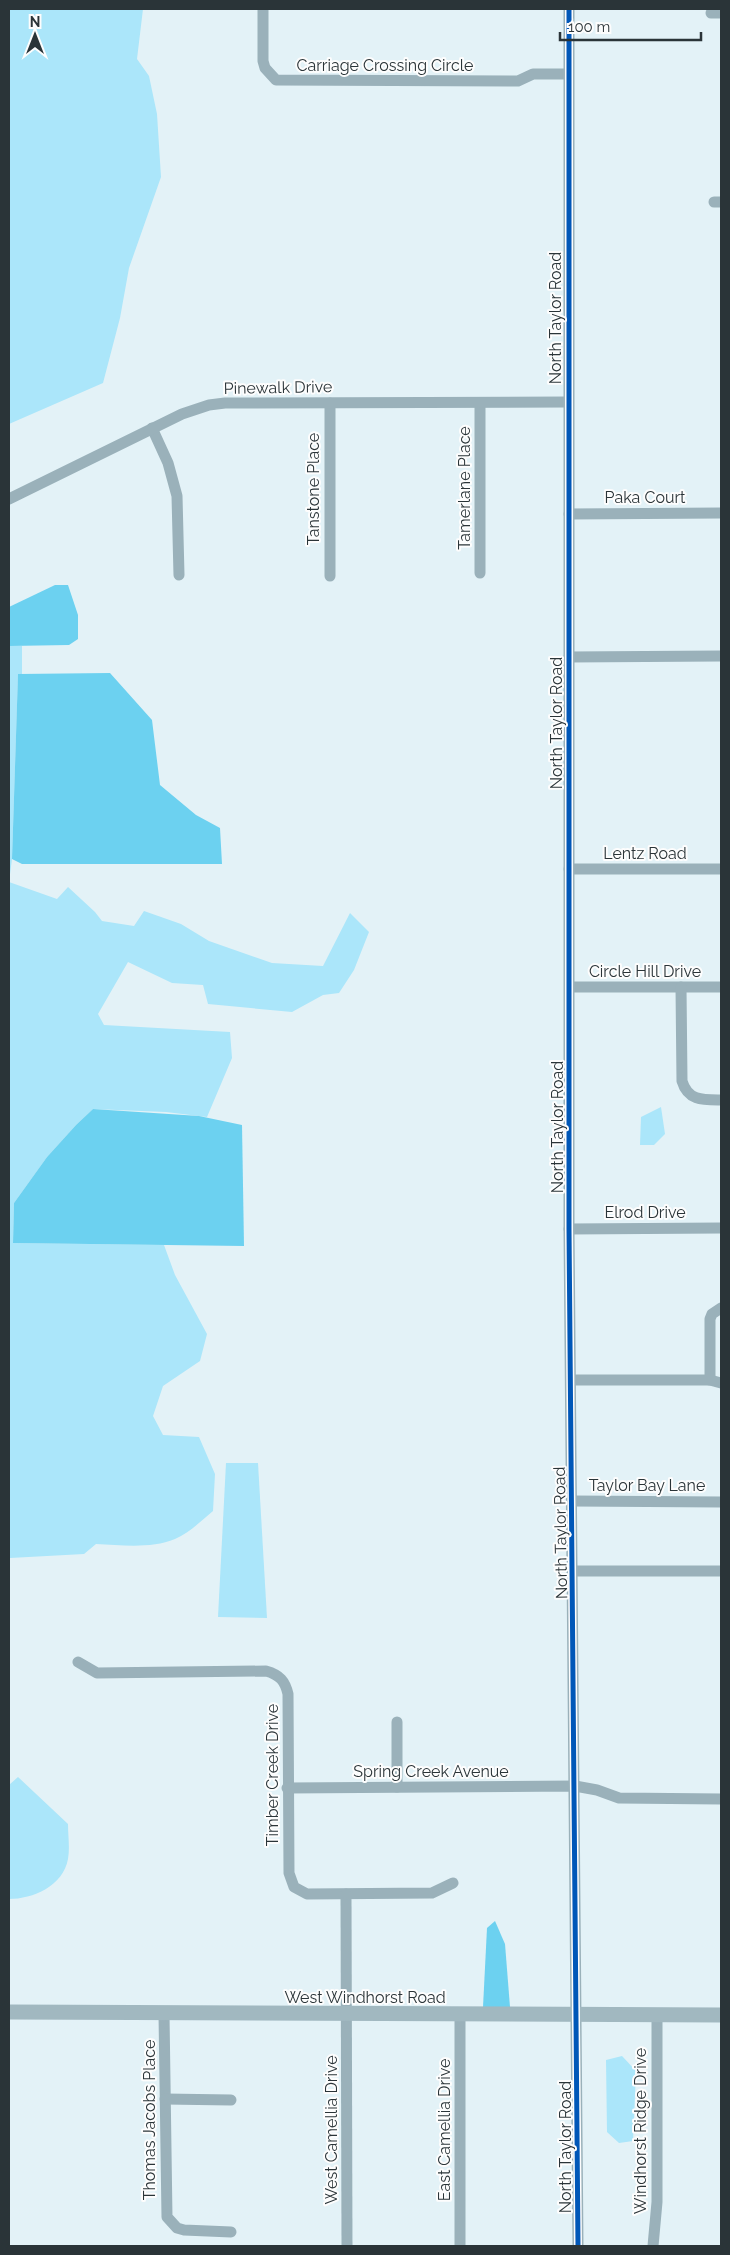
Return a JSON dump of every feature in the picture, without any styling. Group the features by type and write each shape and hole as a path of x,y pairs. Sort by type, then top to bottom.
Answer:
{"street":[{"name":"Carriage Crossing Circle","path":"263,9 263,62 265,68 276,80 518,81 533,74 568,74"},
{"name":"North Taylor Road","path":"568,9 570,1229 578,2015 578,2246"},
{"name":"Pinewalk Drive","path":"9,499 152,428 182,414 209,405 225,403 568,402"},
{"name":"Tanstone Place","path":"330,403 330,576"},
{"name":"Tamerlane Place","path":"480,403 480,573"},
{"path":"152,428 168,463 177,496 179,574"},
{"name":"Paka Court","path":"569,514 721,513"},
{"path":"569,656 721,656"},
{"name":"Lentz Road","path":"569,869 721,869"},
{"name":"Circle Hill Drive","path":"570,987 721,987"},
{"path":"681,987 682,1081 684,1088 692,1097 699,1100 721,1100"},
{"name":"Elrod Drive","path":"570,1229 721,1228"},
{"path":"571,1380 716,1381 710,1319 712,1314 721,1308"},
{"name":"Taylor Bay Lane","path":"572,1500 721,1502"},
{"path":"573,1571 721,1572"},
{"name":"Timber Creek Drive","path":"78,1662 97,1673 266,1671 274,1673 286,1685 288,1694 287,1788 290,1880 300,1891 307,1894 432,1893 453,1883"},
{"path":"397,1722 397,1787"},
{"name":"Spring Creek Avenue","path":"287,1788 575,1786 597,1790 619,1798 721,1799"},
{"name":"West Camellia Drive","path":"346,1894 347,2246"},
{"name":"West Windhorst Road","path":"9,2012 721,2015"},
{"name":"Thomas Jacobs Place","path":"164,2014 166,2217 177,2228 184,2230 231,2232"},
{"name":"East Camellia Drive","path":"460,2014 460,2246"},
{"name":"Windhorst Ridge Drive","path":"653,2246 657,2202 657,2015"},
{"path":"165,2099 231,2100"}],"shaded area":[{"path":"9,9 143,9 137,59 149,76 157,114 161,177 129,268 120,318 103,383 9,424"},
{"path":"55,585 68,585 78,615 78,639 69,645 9,646 9,607"},
{"path":"9,646 22,646 22,674 18,675 12,859 9,882"},
{"path":"110,673 152,720 160,785 196,815 220,828 222,864 22,864 12,859 18,674"},
{"path":"9,882 57,899 68,887 102,921 134,926 144,911 181,924 209,941 272,963 323,966 350,913 369,932 354,970 339,993 323,995 292,1012 208,1004 203,985 172,983 128,962 98,1014 104,1025 230,1032 232,1058 207,1117 166,1112 93,1109 47,1157 14,1203 13,1243 164,1245 175,1275 207,1334 200,1361 163,1386 153,1416 163,1435 199,1437 215,1474 213,1511 185,1534 166,1542 136,1546 96,1544 84,1554 10,1558"},
{"path":"661,1107 665,1134 654,1145 640,1145 641,1117"},
{"path":"93,1109 199,1116 242,1125 244,1246 13,1243 14,1203 47,1157"},
{"path":"226,1463 258,1463 267,1618 218,1617"},
{"path":"18,1777 68,1824 69,1855 65,1868 53,1884 28,1897 9,1899 9,1785"},
{"path":"495,1921 505,1944 510,2007 483,2007 487,1928"},
{"path":"622,2056 636,2071 633,2141 619,2143 607,2132 606,2060"}],"cycle path":[{"path":"569,9 569,1229 578,2246"}]}
